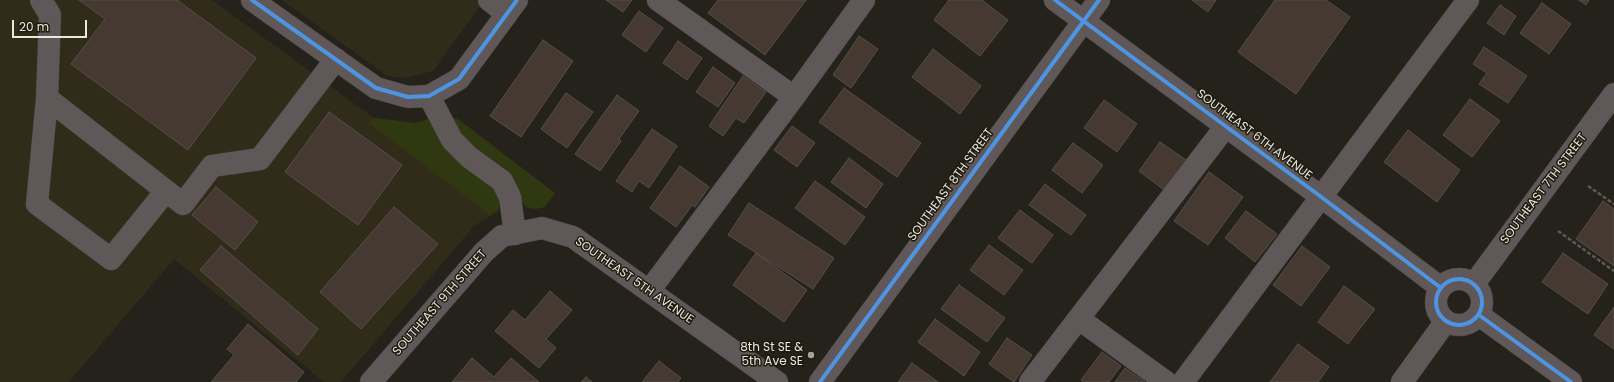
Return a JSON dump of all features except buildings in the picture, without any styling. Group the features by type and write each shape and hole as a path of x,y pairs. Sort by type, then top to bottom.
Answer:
{"street":[{"path":"41,0 50,15 47,98 37,204 111,259 166,191"},
{"path":"252,0 376,88 408,97 429,96 458,79 512,7 489,0"},
{"path":"658,0 794,97"},
{"path":"649,291 794,97 864,0"},
{"name":"SOUTHEAST 6TH AVENUE","path":"1055,0 1320,196 1440,288"},
{"name":"SOUTHEAST 8TH STREET","path":"820,382 1099,0"},
{"path":"1182,382 1468,0"},
{"path":"47,98 183,204 212,166 260,159 336,59"},
{"name":"SOUTHEAST 7TH STREET","path":"1474,284 1614,94"},
{"path":"429,96 452,140 469,157 502,181 510,197 515,234"},
{"path":"1030,382 1226,126"},
{"name":"SOUTHEAST 5TH AVENUE","path":"515,234 542,228 573,237 777,382"},
{"name":"SOUTHEAST 9TH STREET","path":"371,382 484,252 502,236 515,234"},
{"path":"1460,278 1474,284 1478,289 1483,302 1478,315 1467,324 1453,325 1446,322 1437,310 1436,302 1440,288 1452,279 1460,278"},
{"path":"1478,315 1571,382"},
{"path":"1079,319 1166,382"},
{"path":"1402,382 1446,322"}],"path":[{"path":"1588,186 1614,204"},
{"path":"1558,231 1614,271"}],"shaded area":[{"path":"0,0 212,0 374,118 416,123 428,119 498,211 474,226 341,382 324,382 174,259 69,382 0,382"},
{"path":"282,0 484,0 433,71 405,78 387,76"}],"green space":[{"path":"451,117 458,119 555,193 545,207 536,209 528,208 522,202 518,193 456,136"},
{"path":"374,118 416,123 428,119 495,186 502,198 498,211 490,215 369,123"}],"cycle path":[{"path":"252,0 376,88 408,97 429,96 459,79 517,0"},
{"path":"1055,0 1320,196 1441,288"},
{"path":"820,382 1099,0"},
{"path":"1454,279 1464,279 1472,283 1478,289 1482,297 1482,302 1482,307 1478,315 1472,321 1464,325 1454,325 1446,321 1440,315 1436,307 1436,297 1440,289 1446,283 1454,279"},
{"path":"1479,315 1571,382"}],"place":[{"name":"8th St SE & 5th Ave SE","path":"811,355"}]}
